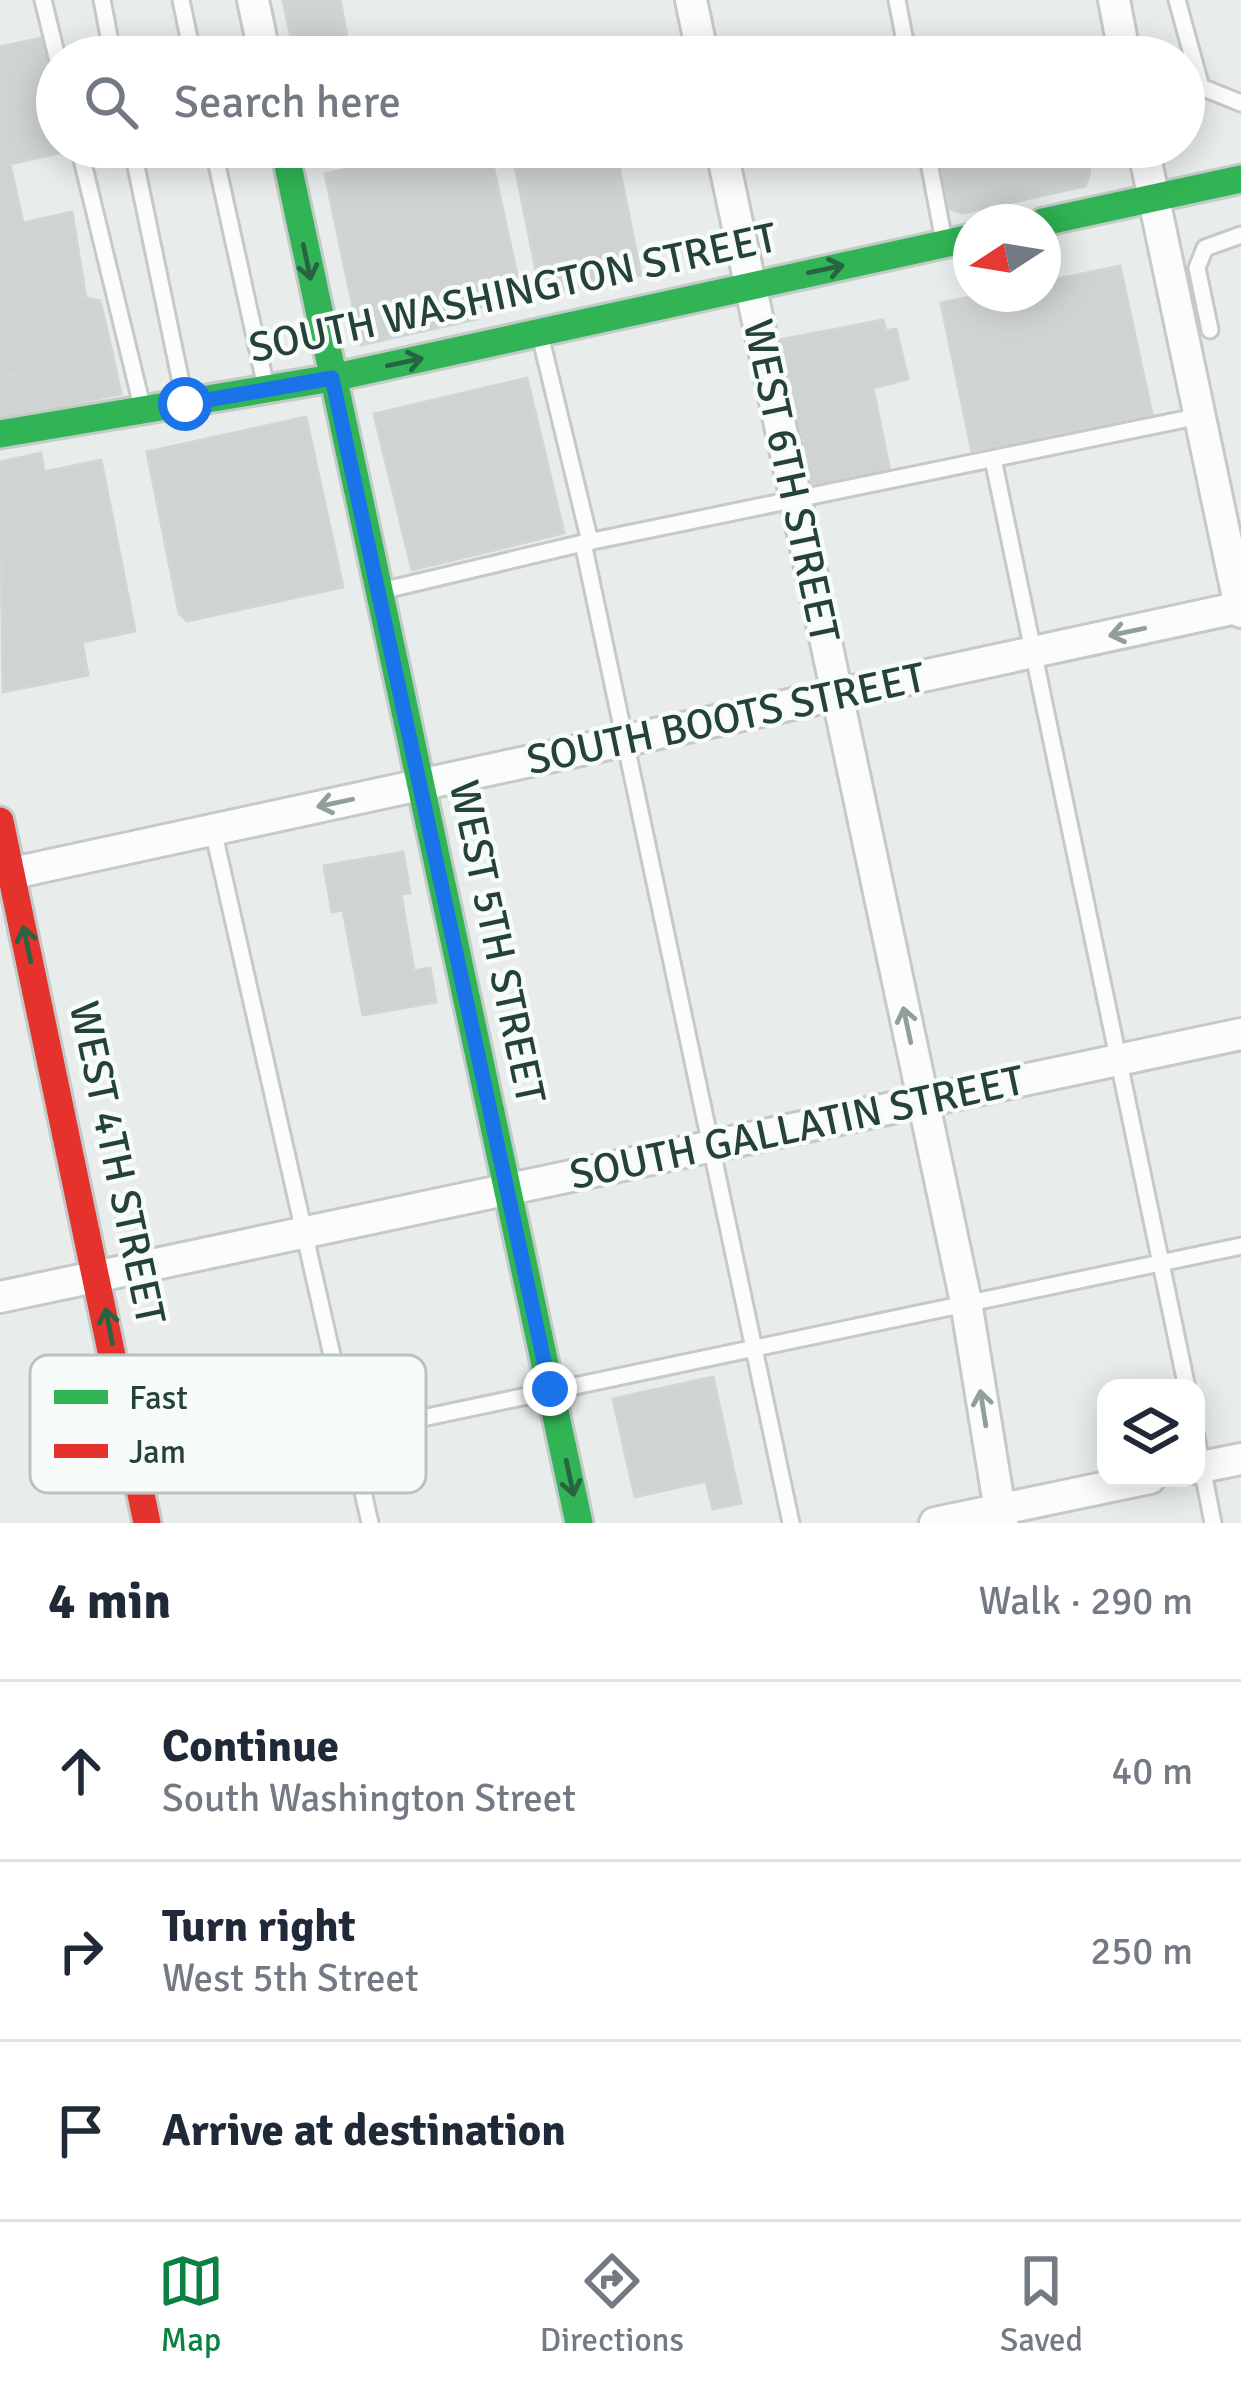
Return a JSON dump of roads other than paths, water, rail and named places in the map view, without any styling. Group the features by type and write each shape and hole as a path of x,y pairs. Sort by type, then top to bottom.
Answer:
{"main road":[{"name":"WEST 5TH STREET","path":"288,168 579,1523"},
{"path":"1061,218 1241,179"},
{"name":"SOUTH WASHINGTON STREET","path":"0,434 332,378 953,242"},
{"name":"WEST 4TH STREET","path":"0,821 6,874 114,1355"},
{"name":"WEST 4TH STREET","path":"141,1493 147,1523"}],"street":[{"path":"253,0 261,36"},
{"path":"691,0 699,36"},
{"path":"1114,0 1121,36"},
{"name":"WEST 6TH STREET","path":"725,168 966,1302 1000,1517"},
{"path":"1148,168 1241,609"},
{"name":"SOUTH BOOTS STREET","path":"6,874 1241,609"},
{"name":"SOUTH GALLATIN STREET","path":"0,1298 1241,1034"},
{"path":"1205,1457 1241,1459"},
{"path":"935,1523 1000,1517 1115,1487"}],"lane":[{"path":"44,0 52,36"},
{"path":"102,0 109,36"},
{"path":"181,0 189,36"},
{"path":"897,0 904,36"},
{"path":"1177,0 1187,36"},
{"path":"1205,89 1241,103"},
{"path":"84,168 142,410"},
{"path":"136,168 185,404"},
{"path":"218,168 267,390"},
{"path":"933,168 953,226"},
{"path":"1210,330 1196,268 1205,248 1241,236"},
{"path":"540,333 791,1523"},
{"path":"378,592 586,543 1200,416"},
{"path":"993,459 1185,1379"},
{"path":"213,830 335,1355"},
{"path":"426,1415 1241,1246"},
{"path":"1205,1487 1213,1523"},
{"path":"364,1493 370,1523"}]}
